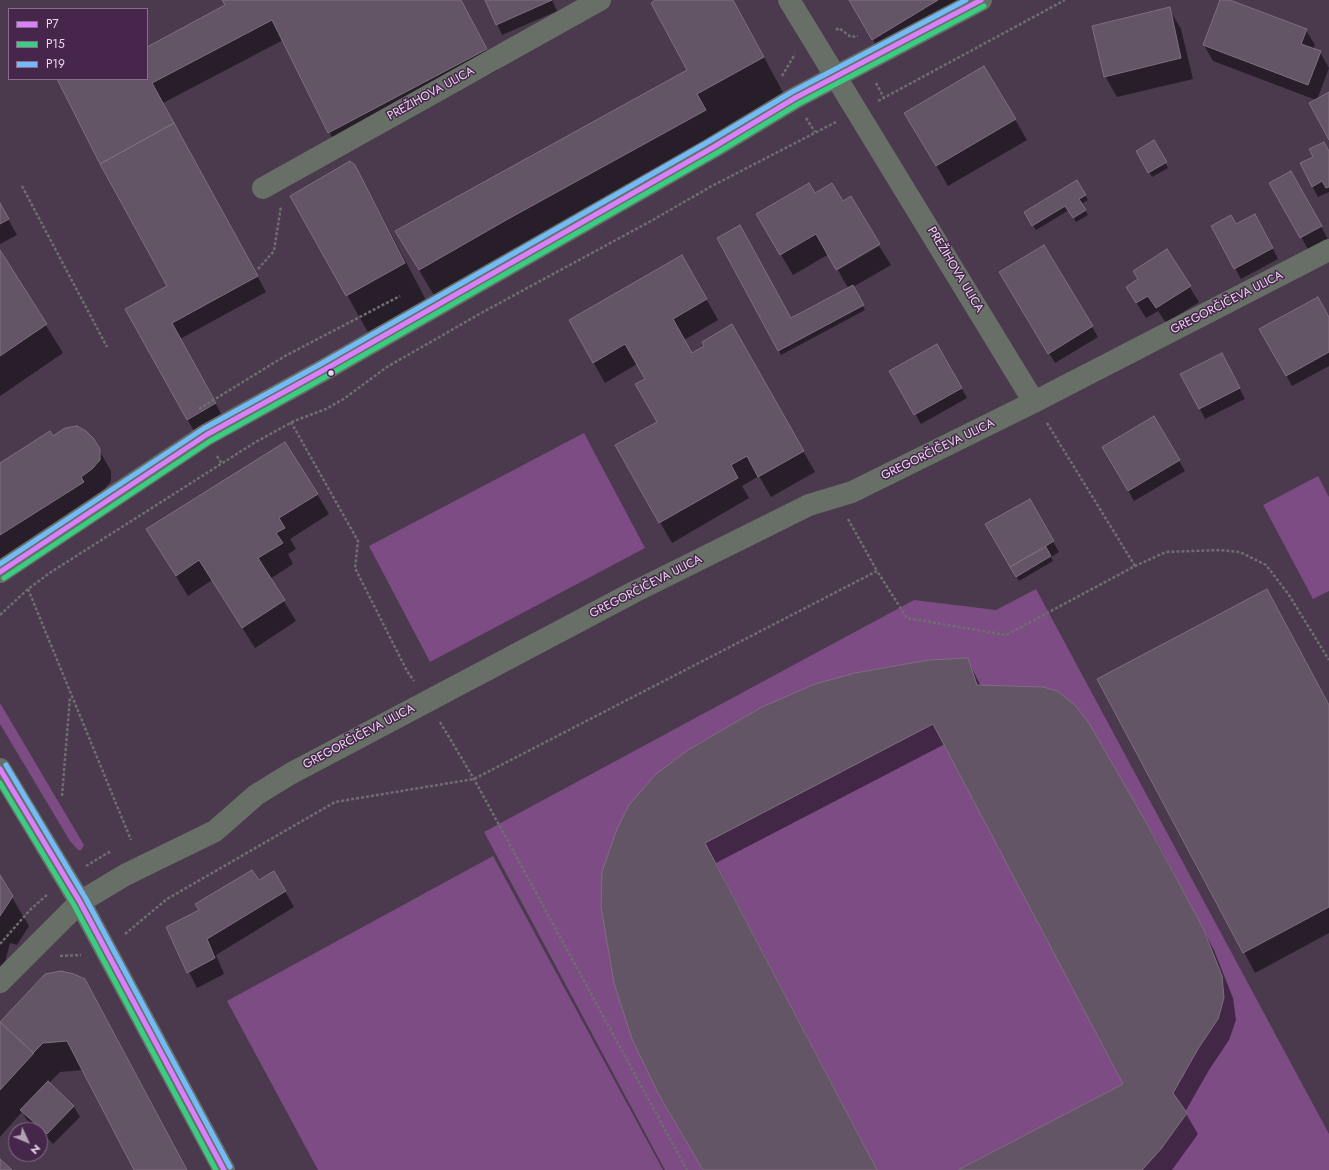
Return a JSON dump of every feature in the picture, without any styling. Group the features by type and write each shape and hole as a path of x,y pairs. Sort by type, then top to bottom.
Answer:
{"street":[{"name":"PREŽIHOVA ULICA","path":"263,188 600,0"},
{"name":"PREŽIHOVA ULICA","path":"789,0 859,112 1034,402"},
{"path":"0,572 206,435 322,371 712,148 750,124 836,76 981,0"},
{"name":"GREGORČIČEVA ULICA","path":"0,982 80,902 125,875 215,831 256,795 276,782 634,592 802,508 838,498 1034,402 1329,250"},
{"path":"0,769 80,902 224,1170"}],"path":[{"path":"0,615 28,589 89,547 254,443 291,422 326,409 345,398 387,367 483,312 651,221 710,187 815,132 859,112 1065,0"},
{"path":"258,269 274,251 285,176"},
{"path":"22,186 107,347"},
{"path":"1034,402 1135,566"},
{"path":"291,422 358,541 355,568 407,672 428,701 474,779 687,1170"},
{"path":"838,498 847,519 877,571 907,618 1006,635 1135,566 1166,552 1220,550 1240,552 1266,565 1289,595 1328,654 1329,660"},
{"path":"131,929 167,899 335,802 474,779 877,571"},
{"path":"28,589 70,695 131,840"},
{"path":"62,796 70,695"},
{"path":"0,944 30,910 46,896"}],"shaded area":[{"path":"584,433 645,548 430,662 369,546"},
{"path":"1318,476 1329,497 1329,591 1313,599 1263,505"},
{"path":"1036,589 1329,1134 1329,1170 665,1170 484,832 914,600 996,610"},
{"path":"0,703 84,845 81,850 78,850 70,841 0,724"},
{"path":"493,856 663,1170 318,1170 227,1001"}],"building":[{"path":"222,0 461,0 487,49 328,133 272,20 152,83 174,123 100,164 58,80 148,80 148,46 225,5"},
{"path":"485,0 552,0 496,25"},
{"path":"655,0 733,0 764,57 697,94 706,110 508,219 419,270 395,231 687,70 651,3"},
{"path":"849,0 938,0 872,40"},
{"path":"1220,0 1230,0 1307,29 1301,44 1321,51 1308,85 1203,45"},
{"path":"1170,7 1181,58 1104,77 1092,26"},
{"path":"984,66 1016,119 936,166 904,113"},
{"path":"1329,92 1329,140 1309,103"},
{"path":"174,123 258,276 172,323 216,403 187,420 125,309 167,286 100,164"},
{"path":"1154,140 1167,162 1148,173 1136,151"},
{"path":"1324,142 1329,151 1329,187 1326,188 1322,181 1312,187 1300,163 1313,157 1309,149"},
{"path":"350,161 355,165 405,263 346,296 290,196"},
{"path":"1291,171 1322,226 1300,238 1269,183"},
{"path":"1077,180 1086,195 1079,199 1086,210 1073,218 1065,206 1032,226 1024,212"},
{"path":"809,183 815,193 832,183 843,201 851,196 880,244 836,270 816,234 780,255 756,214"},
{"path":"0,203 9,219 0,224"},
{"path":"1255,214 1273,248 1234,269 1211,226 1231,215 1236,224"},
{"path":"740,225 791,318 853,285 864,305 778,351 717,238"},
{"path":"1044,245 1093,326 1048,354 999,272"},
{"path":"1167,249 1191,286 1156,308 1148,296 1136,303 1126,287 1138,279 1133,271"},
{"path":"0,250 47,324 0,356"},
{"path":"682,255 707,299 673,319 692,353 704,346 702,342 732,324 804,451 758,477 747,456 731,465 738,478 659,523 615,445 657,422 635,384 645,379 625,344 593,363 569,320"},
{"path":"1318,297 1329,317 1329,352 1286,376 1259,329"},
{"path":"937,344 962,388 914,415 889,371"},
{"path":"1222,353 1240,388 1199,409 1180,374"},
{"path":"1154,416 1180,460 1128,491 1102,447"},
{"path":"77,426 86,431 94,439 100,449 100,460 92,469 81,477 84,482 0,535 0,463 50,431 53,436 65,428"},
{"path":"285,442 318,494 279,518 285,528 276,533 283,543 258,558 285,600 242,628 199,560 176,576 146,529"},
{"path":"1030,499 1054,541 1010,567 985,524"},
{"path":"1046,547 1051,556 1016,577 1010,567"},
{"path":"1267,589 1329,705 1329,907 1243,953 1097,679"},
{"path":"968,658 977,685 1043,687 1057,691 1075,705 1089,723 1146,822 1203,928 1222,976 1224,998 1218,1019 1198,1049 1173,1093 1187,1113 1161,1149 1142,1170 958,1170 1123,1084 933,724 705,843 877,1170 703,1170 659,1095 632,1039 614,983 601,907 602,872 617,829 629,805 655,775 688,750 762,707 815,684 855,673 929,660"},
{"path":"252,870 259,880 274,871 286,891 207,939 215,958 187,973 166,927 199,910 195,904"},
{"path":"0,875 13,896 0,916"},
{"path":"61,971 74,974 85,979 187,1170 134,1170 67,1041 43,1043 33,1053 0,1022 45,974"},
{"path":"0,1022 34,1053 0,1090"},
{"path":"48,1081 74,1106 48,1133 48,1122 34,1122 20,1110"},
{"path":"0,1159 12,1170 0,1170"}],"transit line":[{"name":"P19","path":"0,564 203,429 319,365 708,142 792,92 966,0"},
{"name":"P7","path":"0,572 206,435 322,371 712,148 795,98 981,0"},
{"name":"P15","path":"4,578 210,441 715,154 798,104 984,6"},
{"name":"P19","path":"6,765 86,899 230,1167"},
{"name":"P7","path":"0,769 80,902 224,1170"},
{"name":"P15","path":"0,783 74,905 216,1170"}]}
